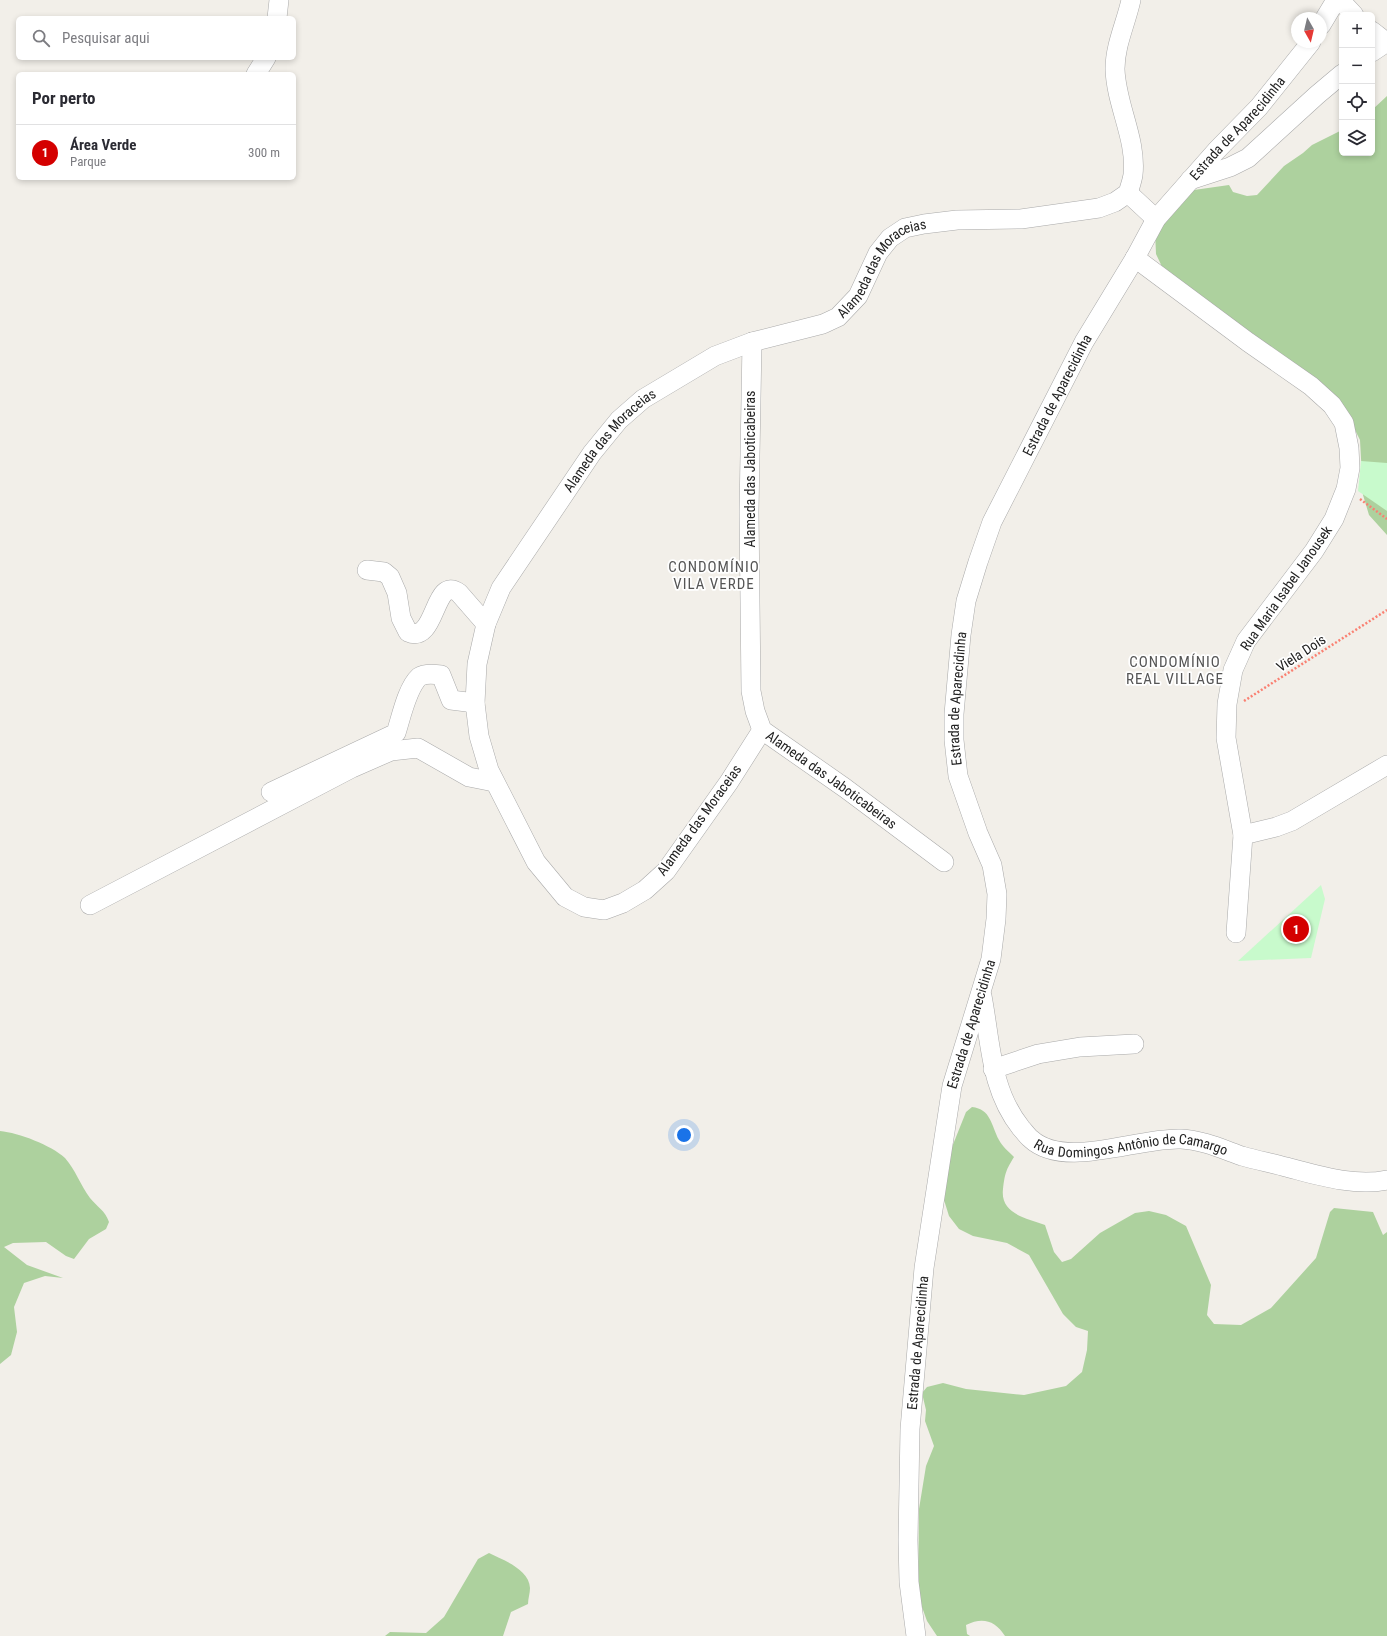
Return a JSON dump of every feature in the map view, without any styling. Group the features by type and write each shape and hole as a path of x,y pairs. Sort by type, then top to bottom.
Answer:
{"street":[{"path":"277,16 279,0"},
{"path":"1131,0 1118,47 1115,68 1117,90 1132,155 1133,175 1128,193 1156,219"},
{"path":"1327,15 1336,0"},
{"path":"1340,0 1351,12"},
{"name":"Estrada de Aparecidinha","path":"916,1636 909,1575 910,1429 924,1268 952,1086 991,959 996,919 997,894 992,865 978,833 958,776 954,740 954,714 961,635 966,601 992,522 1084,342 1135,258 1156,219 1189,180 1259,107 1306,48"},
{"path":"257,72 265,60"},
{"path":"1189,180 1230,167 1248,158 1339,77"},
{"name":"Alameda das Moraceias","path":"762,730 729,782 666,871 645,890 623,903 604,910 584,907 565,897 536,862 488,770 479,736 475,703 477,664 486,624 502,588 592,453 619,420 643,399 715,356 752,342 823,324 838,317 858,296 878,253 890,238 905,228 957,220 1021,219 1099,208 1116,202 1128,193"},
{"name":"Rua Maria Isabel Janousek","path":"1135,258 1248,342 1311,386 1332,405 1344,423 1349,448 1350,468 1346,489 1334,519 1314,551 1246,641 1233,670 1227,712 1226,738 1243,835 1236,933"},
{"name":"Alameda das Jaboticabeiras","path":"752,342 749,512 751,691 755,711 762,730 845,788 944,862"},
{"path":"368,570 384,572 390,577 397,592 401,618 408,632 413,634 421,632 426,626 443,594 448,589 454,589 459,593 486,624"},
{"path":"271,792 396,733 411,687 420,677 430,674 441,675 451,700 475,703"},
{"path":"90,905 352,768 391,751 418,748 469,777 494,782"},
{"path":"1243,835 1276,827 1292,821 1387,765"},
{"name":"Rua Domingos Antônio de Camargo","path":"981,993 993,1069 998,1086 1012,1117 1030,1139 1043,1148 1054,1152 1075,1153 1161,1140 1181,1139 1201,1142 1243,1156 1310,1173 1345,1180 1372,1182 1387,1180"},
{"path":"993,1069 1038,1054 1080,1047 1134,1044"}],"path":[{"path":"1346,489 1387,519"},
{"name":"Viela Dois","path":"1227,712 1387,610"}],"green space":[{"path":"1387,96 1387,535 1369,515 1363,495 1360,440 1348,416 1165,273 1156,254 1155,231 1187,191 1229,185 1233,192 1247,196 1257,195 1284,166 1312,145 1339,132 1339,156 1375,156 1375,107"},
{"path":"1361,461 1387,463 1387,511 1358,491"},
{"path":"1321,885 1325,899 1311,958 1238,961"},
{"path":"972,1107 978,1108 987,1114 1000,1142 1014,1157 1004,1179 1003,1197 1006,1204 1010,1210 1016,1214 1045,1225 1054,1252 1062,1262 1071,1259 1100,1233 1135,1213 1149,1211 1166,1215 1186,1226 1211,1285 1207,1315 1214,1324 1241,1325 1271,1308 1316,1258 1330,1212 1334,1208 1373,1212 1383,1235 1387,1232 1387,1636 1005,1636 997,1626 992,1623 977,1621 966,1625 967,1634 970,1636 937,1636 927,1621 918,1596 919,1509 926,1466 934,1446 925,1421 926,1410 922,1393 927,1387 943,1383 966,1389 1024,1395 1066,1386 1082,1372 1087,1350 1088,1331 1076,1327 1063,1314 1029,1255 1007,1243 973,1236 959,1229 949,1216 944,1200 950,1152 966,1112"},
{"path":"0,1131 34,1140 59,1153 65,1158 87,1193 103,1212 109,1222 106,1229 89,1239 74,1259 66,1256 46,1242 13,1243 4,1247 27,1265 63,1278 45,1276 24,1283 14,1307 17,1332 11,1355 0,1364"},
{"path":"489,1553 508,1562 520,1570 529,1581 530,1588 528,1604 511,1612 503,1636 385,1636 390,1632 426,1633 444,1617 478,1559"}],"place":[{"name":"Área Verde","path":"1296,929"}],"district":[{"name":"CONDOMÍNIO VILA VERDE","path":"714,576"},
{"name":"CONDOMÍNIO REAL VILLAGE","path":"1175,670"}]}
